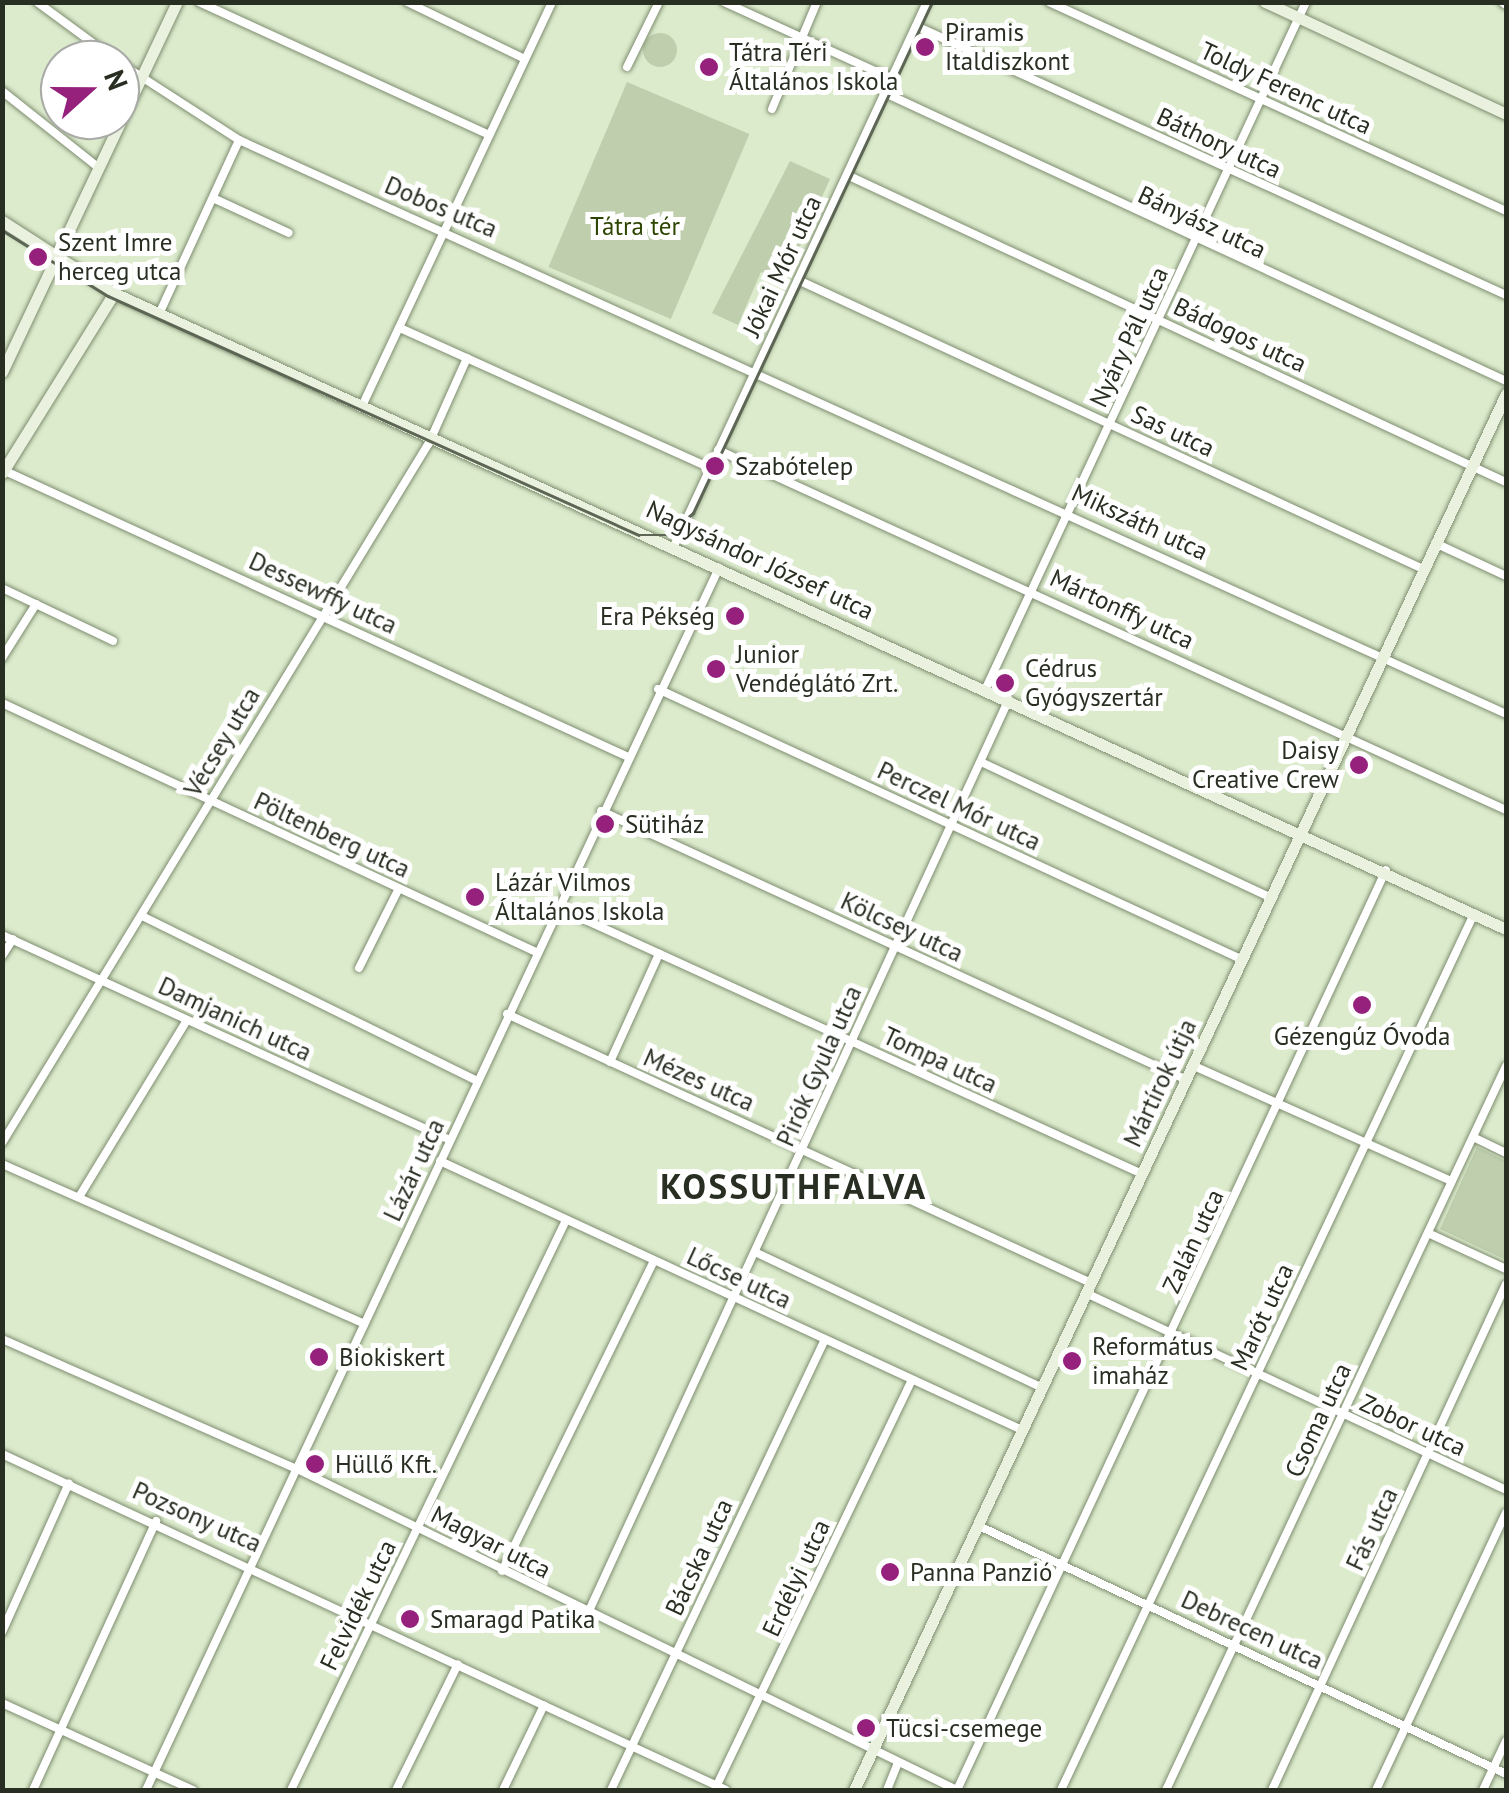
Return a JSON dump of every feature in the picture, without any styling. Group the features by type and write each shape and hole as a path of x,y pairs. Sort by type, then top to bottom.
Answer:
{"street":[{"name":"Dobos utca","path":"37,2 88,40"},
{"path":"2,372 177,2"},
{"path":"199,2 490,135"},
{"path":"406,2 525,60"},
{"path":"363,404 552,2"},
{"path":"628,67 659,2"},
{"path":"713,2 803,37"},
{"path":"724,2 892,79"},
{"path":"772,109 817,2"},
{"name":"Jókai Mór utca","path":"674,546 927,2"},
{"name":"Toldy Ferenc utca","path":"1049,2 1506,212"},
{"path":"1266,2 1506,114"},
{"name":"Nyáry Pál utca","path":"986,688 1306,2"},
{"name":"Báthory utca","path":"916,26 1506,295"},
{"name":"Dobos utca","path":"141,78 239,140 757,368"},
{"path":"2,92 99,168"},
{"name":"Bányász utca","path":"884,93 1195,242 1506,381"},
{"path":"160,312 239,140"},
{"name":"Bádogos utca","path":"847,175 1506,482"},
{"path":"214,199 289,233"},
{"name":"Nagysándor József utca","path":"2,222 56,264 114,294 433,434 1386,870 1506,930"},
{"name":"Sas utca","path":"798,280 1423,569"},
{"path":"3,471 114,294"},
{"path":"400,328 710,468"},
{"name":"Vécsey utca","path":"2,1143 433,434 467,358"},
{"name":"Mikszáth utca","path":"757,368 1506,714"},
{"name":"Mártírok útja","path":"854,1790 1506,394"},
{"name":"Mártonffy utca","path":"718,450 1032,590 1506,810"},
{"name":"Dessewffy utca","path":"3,471 323,614 626,756"},
{"path":"1435,543 1506,576"},
{"name":"Lázár utca","path":"146,1790 626,756 719,567"},
{"path":"2,588 113,641"},
{"path":"2,658 36,604"},
{"name":"Perczel Mór utca","path":"658,689 1242,960"},
{"name":"Pirók Gyula utca","path":"588,1613 737,1297 1009,699"},
{"name":"Pöltenberg utca","path":"2,704 536,952"},
{"path":"981,762 1271,898"},
{"name":"Kölcsey utca","path":"601,811 1186,1080"},
{"name":"Zalán utca","path":"957,1790 1386,870"},
{"path":"359,968 399,888"},
{"name":"Tompa utca","path":"557,907 1142,1174"},
{"name":"Marót utca","path":"1061,1790 1474,914"},
{"path":"142,916 478,1081"},
{"name":"Damjanich utca","path":"2,935 450,1140"},
{"path":"2,956 13,940"},
{"path":"610,1062 660,954"},
{"name":"Mézes utca","path":"508,1014 804,1149 1089,1288"},
{"path":"79,1197 187,1020"},
{"path":"1194,1066 1451,1181"},
{"name":"Csoma utca","path":"1166,1790 1506,1066"},
{"path":"1473,1137 1506,1153"},
{"name":"Lőcse utca","path":"440,1162 1022,1430"},
{"path":"2,1164 364,1324"},
{"name":"Felvidék utca","path":"291,1790 566,1220"},
{"path":"1428,1233 1506,1269"},
{"path":"757,1253 1042,1388"},
{"path":"502,1571 654,1261"},
{"name":"Fás utca","path":"1272,1790 1506,1284"},
{"name":"Zobor utca","path":"1089,1288 1171,1334 1506,1490"},
{"name":"Magyar utca","path":"2,1339 297,1469 957,1790"},
{"name":"Bácska utca","path":"611,1790 824,1340"},
{"name":"Erdélyi utca","path":"716,1788 911,1381"},
{"name":"Pozsony utca","path":"2,1454 252,1564 633,1744"},
{"path":"2,1632 69,1483"},
{"path":"1376,1790 1506,1514"},
{"path":"33,1790 156,1521"},
{"name":"Debrecen utca","path":"978,1526 1506,1774"},
{"path":"396,1790 458,1664"},
{"path":"2,1703 193,1790"},
{"path":"503,1790 544,1705"},
{"path":"1483,1790 1506,1741"},
{"path":"633,1744 726,1790"},
{"path":"887,1790 898,1763"}],"green space":[{"path":"660,33 672,38 677,50 672,62 660,67 648,62 643,50 648,38"},
{"name":"Tátra tér","path":"627,82 749,134 671,319 548,267"},
{"path":"790,161 830,179 784,282 761,272 738,325 712,313"},
{"path":"1477,1147 1506,1161 1506,1260 1440,1229"}],"tram line":[{"path":"2,230 108,296 639,535 667,535 693,513 932,2"}],"place":[{"name":"Piramis Italdiszkont","path":"925,47"},
{"name":"Tátra Téri Általános Iskola","path":"709,67"},
{"name":"Szent Imre herceg utca","path":"38,257"},
{"name":"Szabótelep","path":"715,466"},
{"name":"Era Pékség","path":"735,616"},
{"name":"Junior Vendéglátó Zrt.","path":"716,669"},
{"name":"Cédrus Gyógyszertár","path":"1005,683"},
{"name":"Daisy Creative Crew","path":"1359,765"},
{"name":"Sütiház","path":"605,824"},
{"name":"Lázár Vilmos Általános Iskola","path":"475,897"},
{"name":"Gézengúz Óvoda","path":"1362,1005"},
{"name":"Biokiskert","path":"319,1357"},
{"name":"Református imaház","path":"1072,1361"},
{"name":"Hüllő Kft.","path":"315,1464"},
{"name":"Panna Panzió","path":"890,1572"},
{"name":"Smaragd Patika","path":"410,1619"},
{"name":"Tücsi-csemege","path":"866,1728"}],"district":[{"name":"KOSSUTHFALVA","path":"794,1186"}]}
